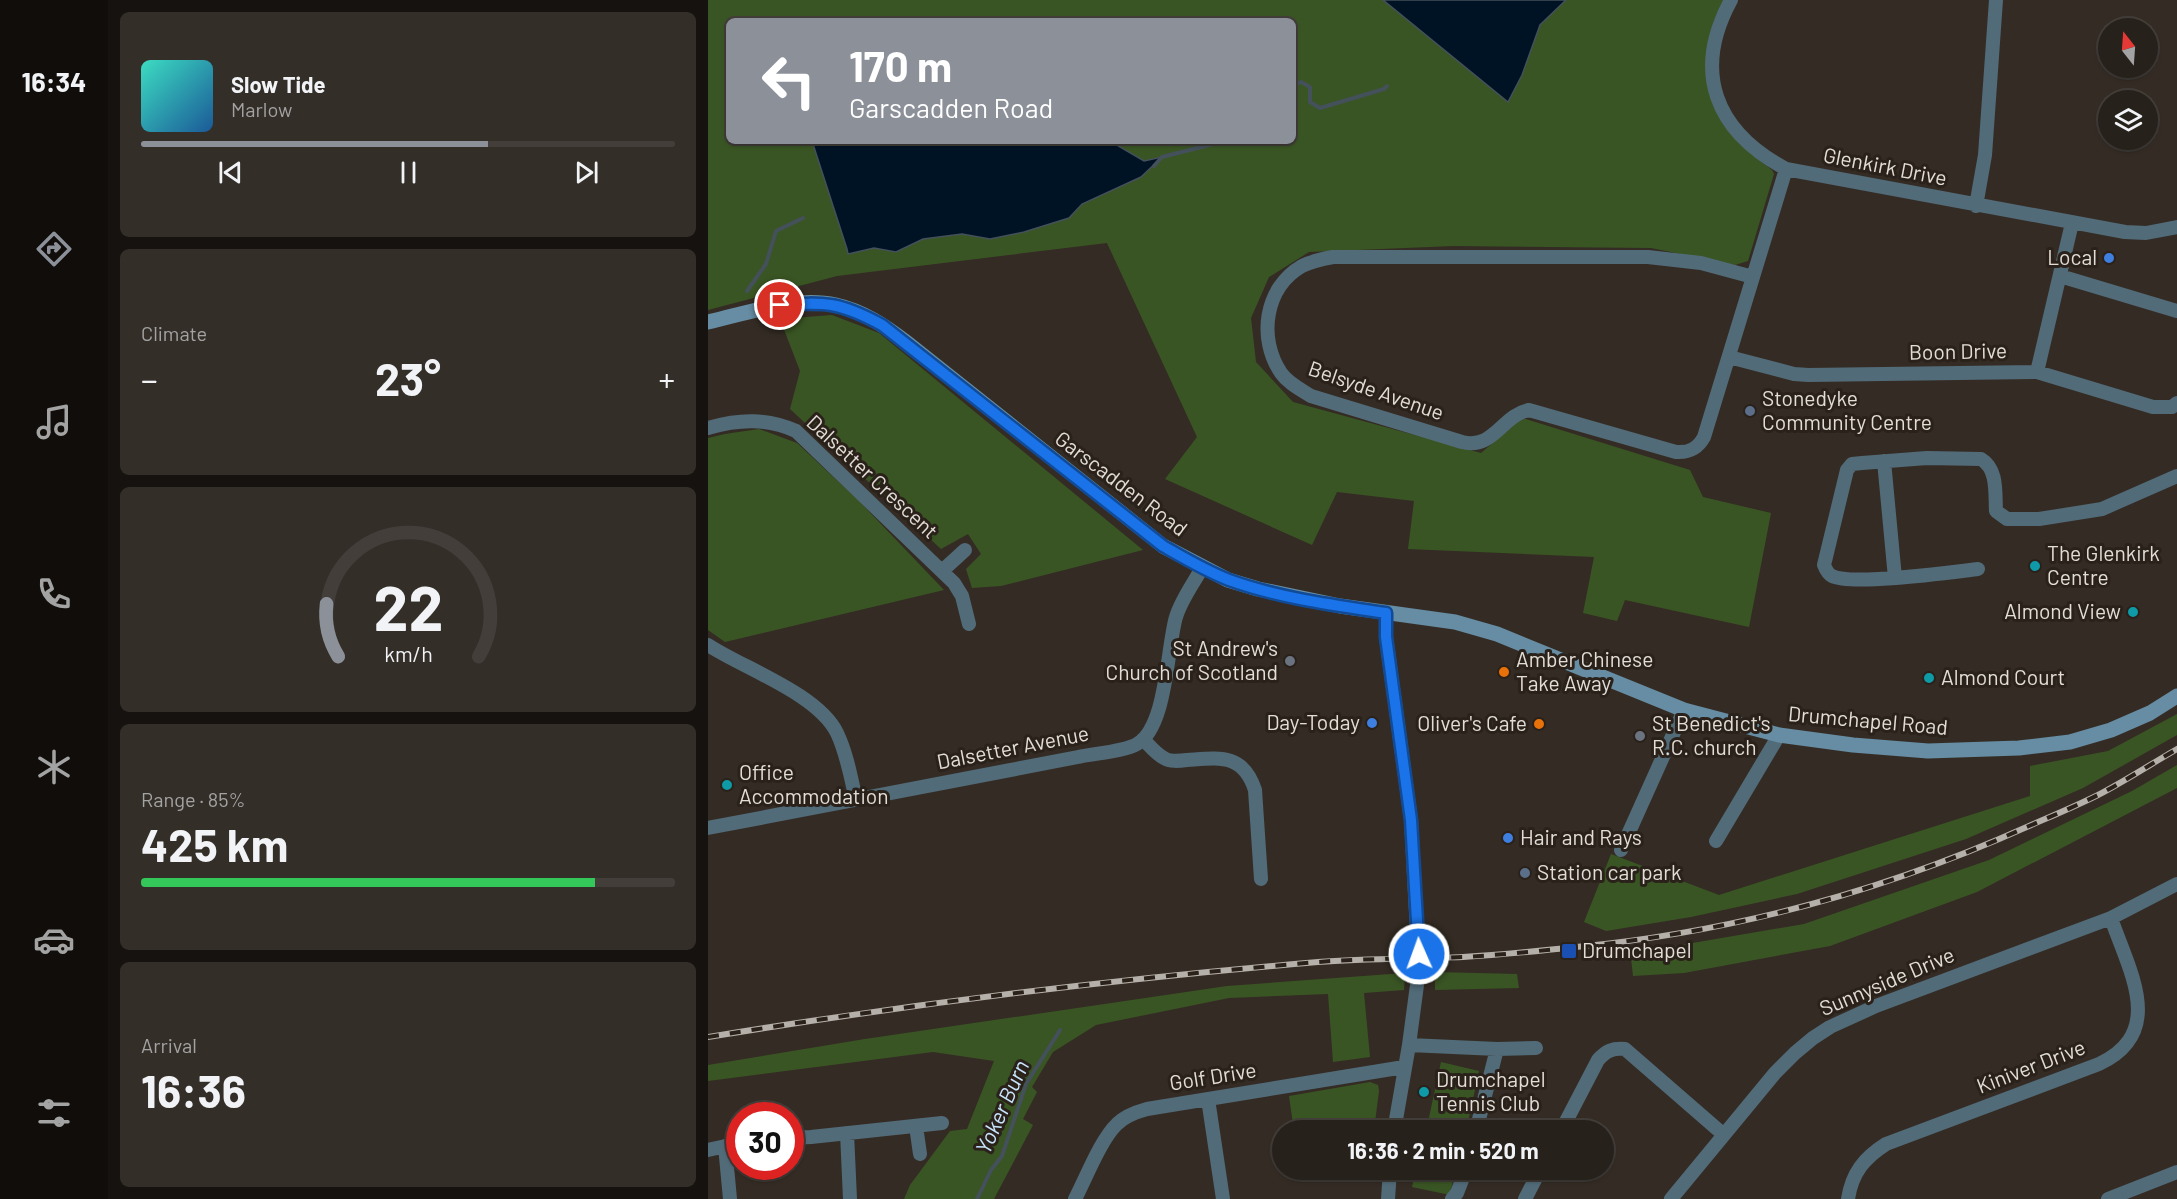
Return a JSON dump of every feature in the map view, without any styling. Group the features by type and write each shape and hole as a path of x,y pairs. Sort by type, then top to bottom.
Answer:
{"street":[{"name":"Glenkirk Drive","path":"1731,0 1721,18 1713,42 1712,64 1720,102 1725,117 1739,136 1751,148 1786,170 2136,233 2177,228"},
{"path":"1976,206 1984,155 1996,0"},
{"name":"Belsyde Avenue","path":"1753,277 1701,263 1648,257 1333,257 1301,266 1288,277 1272,301 1268,314 1267,331 1269,346 1282,374 1294,386 1311,396 1469,444 1485,441 1516,415 1536,410 1676,452 1688,452 1700,444 1704,437 1786,170"},
{"name":"Boon Drive","path":"1729,357 1794,374 1808,375 2037,372 2072,223"},
{"path":"2060,276 2177,311"},
{"name":"Garscadden Road","path":"708,322 780,305 808,303 835,304 861,313 906,342 1163,546 1202,568 1258,589 1300,599 1386,613"},
{"path":"2037,372 2153,407 2172,407 2177,403"},
{"name":"Dalsetter Crescent","path":"708,428 749,420 781,424 796,431 942,571 962,596 969,624"},
{"path":"1978,569 1895,578 1852,580 1833,577 1824,566 1847,470 1852,464 1884,461 1927,458 1981,459 1988,463 1993,471 1996,511 2007,519 2039,519 2102,509 2177,476"},
{"path":"1884,461 1895,578"},
{"path":"942,571 966,550"},
{"path":"1202,568 1178,610 1165,684 1149,731 1143,739 1165,759 1177,761 1222,758 1233,761 1245,769 1255,790 1261,879"},
{"path":"1386,613 1386,637 1411,820 1419,970 1396,1120"},
{"name":"Drumchapel Road","path":"1386,613 1455,622 1497,634 1684,710 1779,735 1853,745 1928,751 2019,748 2070,742 2111,730 2150,713 2177,696"},
{"path":"708,645 785,687 816,707 836,731 846,755 856,800"},
{"path":"1621,850 1684,710"},
{"path":"1716,841 1779,735"},
{"name":"Dalsetter Avenue","path":"708,828 1130,746 1143,739"},
{"name":"Sunnyside Drive","path":"1671,1199 1795,1053 1830,1027 1887,1001 2111,918 2177,884"},
{"name":"Kiniver Drive","path":"1848,1199 1850,1183 1857,1169 1871,1153 1886,1144 2099,1064 2122,1051 2135,1031 2139,1007 2135,988 2111,918"},
{"path":"1409,1045 1497,1049 1536,1048"},
{"path":"1567,1120 1598,1060 1605,1051 1616,1048 1625,1049 1724,1135"},
{"path":"1479,1120 1497,1049"},
{"name":"Golf Drive","path":"1075,1199 1108,1135 1116,1124 1134,1113 1404,1067"},
{"path":"1208,1099 1223,1199"},
{"path":"804,1137 942,1123"},
{"path":"916,1126 920,1154"},
{"path":"847,1133 850,1199"},
{"path":"708,1150 725,1146 730,1199"},
{"path":"2108,1199 2177,1172"},
{"path":"1388,1199 1389,1180"},
{"path":"1452,1199 1462,1180"},
{"path":"1525,1199 1535,1180"}],"green space":[{"path":"708,0 1724,0 1716,16 1708,50 1710,84 1714,101 1734,137 1774,174 1748,261 1735,265 1651,248 1453,246 1309,252 1269,277 1251,318 1256,362 1293,402 1481,453 1522,418 1690,470 1703,497 1771,513 1749,627 1625,600 1617,621 1583,613 1594,557 1408,549 1414,501 1337,492 1312,545 1165,479 1197,437 1107,243 837,276 708,310"},
{"path":"832,315 879,333 1143,550 1001,586 972,588 966,569 981,554 968,534 941,549 790,409 800,371 780,319"},
{"path":"759,429 797,443 858,500 944,590 725,642 708,630 708,438"},
{"path":"2177,714 2177,735 2083,788 1966,839 1797,894 1691,917 1606,931 1584,922 1611,854 1719,895 2030,796 2030,766 2108,751"},
{"path":"2177,765 2177,788 1977,892 1830,946 1684,973 1633,976 1631,958 1640,952 1804,924 1989,860 2132,791"},
{"path":"1435,972 1517,974 1519,988 1435,990"},
{"path":"1405,973 1404,990 1364,993 1370,1057 1333,1062 1328,994 1229,998 1096,1025 1053,1052 1032,1087 1037,1092 1023,1119 1033,1125 994,1199 904,1199 910,1185 950,1131 967,1129 994,1061 933,1052 708,1081 708,1065 865,1039 1227,986"},
{"path":"1441,1062 1479,1071 1468,1120 1428,1120"},
{"path":"1370,1082 1378,1085 1379,1091 1375,1120 1292,1120 1289,1096"},
{"path":"1414,1180 1453,1180 1450,1195 1412,1187"}],"water":[{"path":"1383,0 1566,0 1540,25 1522,75 1508,102"},
{"path":"813,144 1115,144 1144,161 1162,157 1141,177 1082,204 1069,218 1024,232 990,239 962,234 923,239 896,252 874,248 848,254"}],"waterway":[{"path":"1296,84 1301,82 1310,87 1310,102 1320,108 1384,89 1387,86"},
{"path":"1154,166 1162,157 1213,144"},
{"path":"747,291 766,264 776,231 803,218"},
{"name":"Yoker Burn","path":"977,1199 991,1170 1002,1156 1026,1084 1060,1030"}],"railway":[{"path":"708,1037 936,1003 1089,984 1336,961 1505,954 1635,940 1693,931 1807,905 1919,870 2081,803 2177,749"}],"place":[{"name":"Local","path":"2109,258"},
{"name":"Stonedyke Community Centre","path":"1750,411"},
{"name":"The Glenkirk Centre","path":"2035,566"},
{"name":"Almond View","path":"2133,612"},
{"name":"St Andrew's Church of Scotland","path":"1290,661"},
{"name":"Amber Chinese Take Away","path":"1504,672"},
{"name":"Almond Court","path":"1929,678"},
{"name":"Day-Today","path":"1372,723"},
{"name":"Oliver's Cafe","path":"1539,724"},
{"name":"St Benedict's R.C. church","path":"1640,736"},
{"name":"Office Accommodation","path":"727,785"},
{"name":"Hair and Rays","path":"1508,838"},
{"name":"Station car park","path":"1525,873"},
{"name":"Drumchapel","path":"1569,951"},
{"name":"Drumchapel Tennis Club","path":"1424,1092"}],"route":[{"path":"780,305 835,304 861,313 882,325 1163,546 1202,568 1258,589 1300,599 1386,613 1386,637 1411,820 1419,954"}]}
